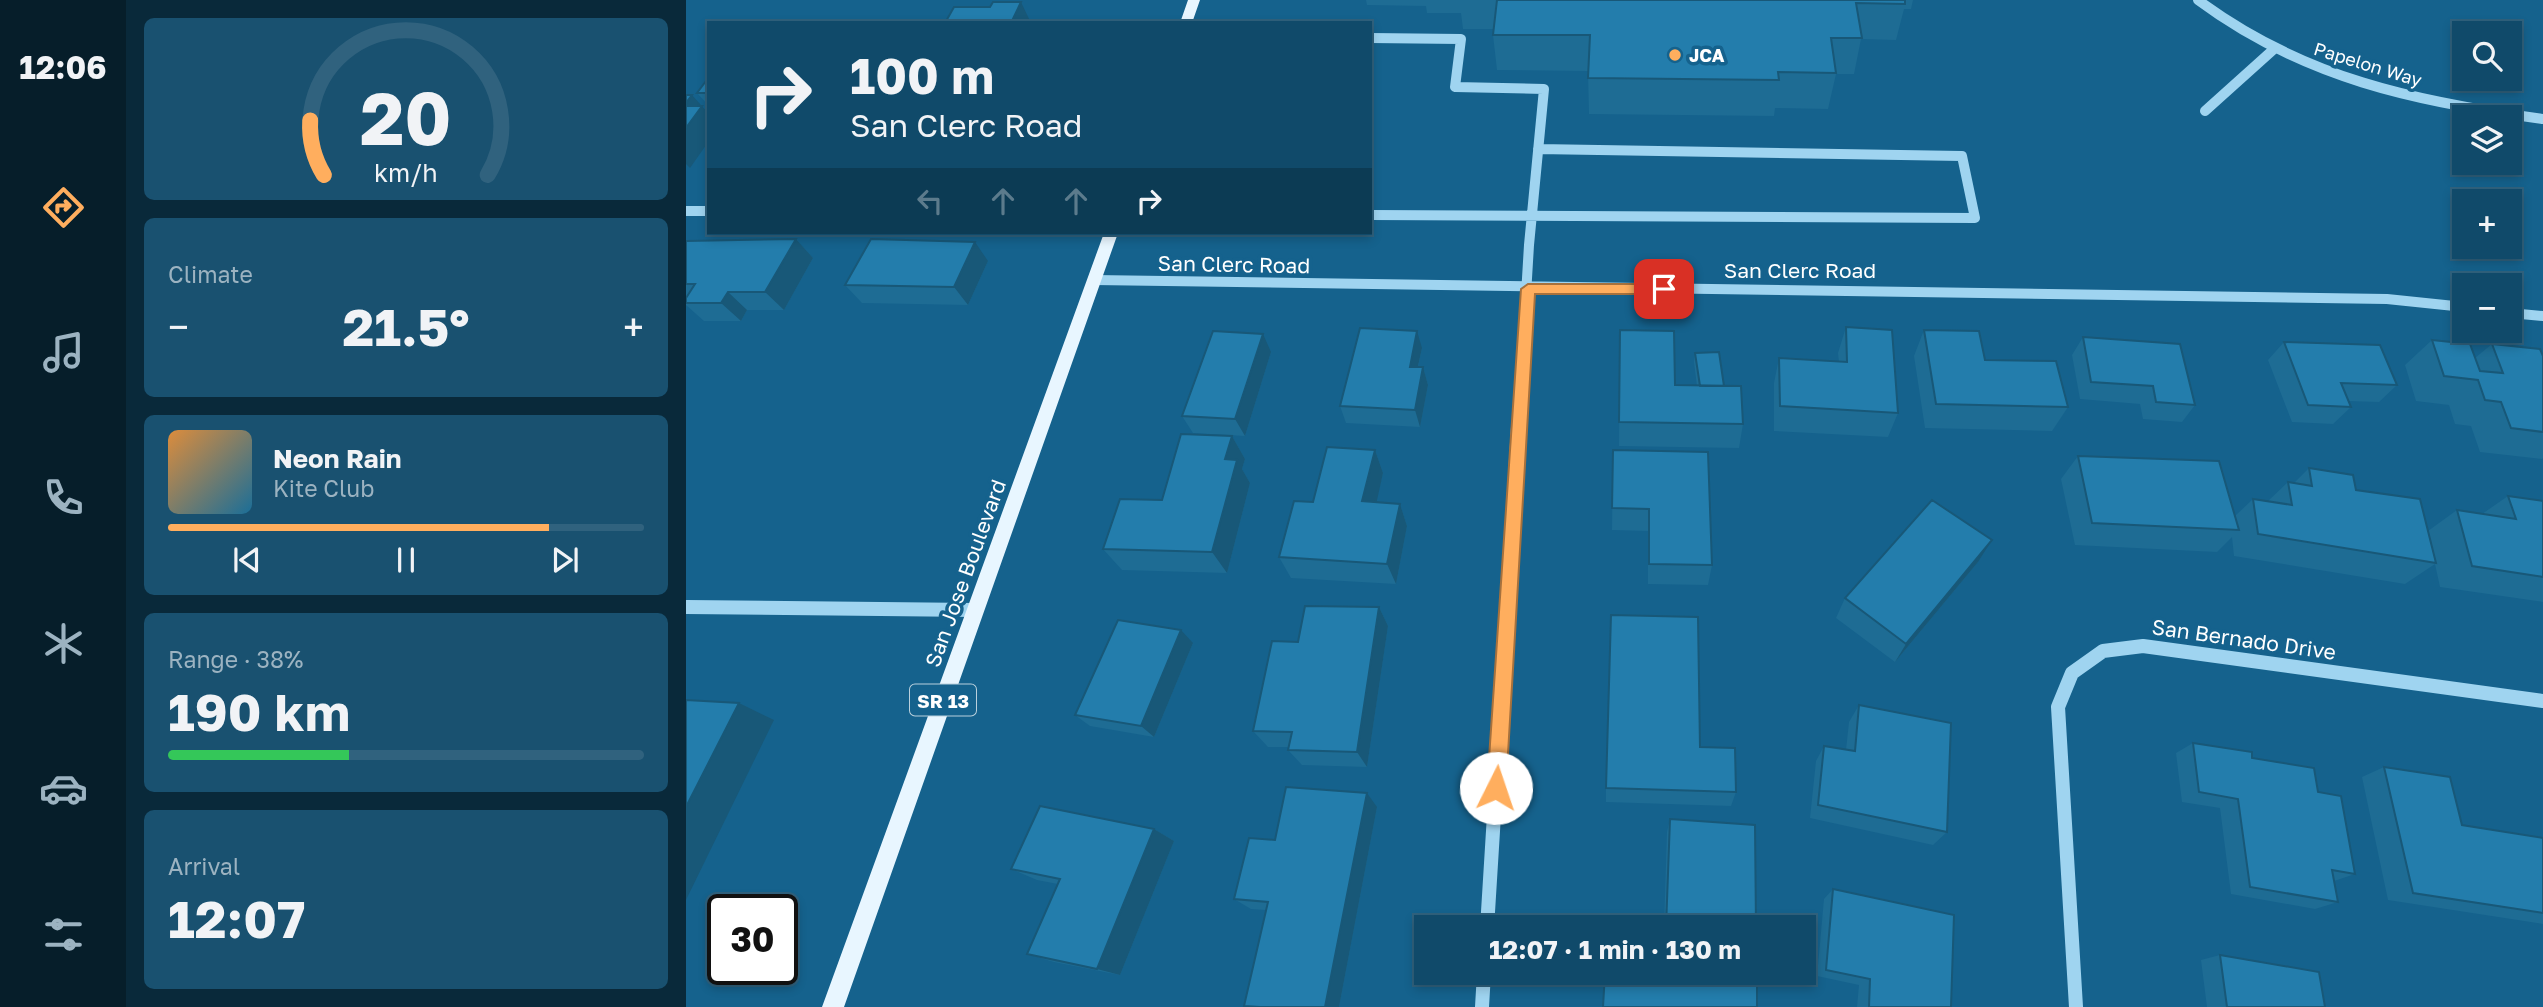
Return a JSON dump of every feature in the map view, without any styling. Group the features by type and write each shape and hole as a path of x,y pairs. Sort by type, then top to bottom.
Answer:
{"main road":[{"path":"1187,21 1194,0"},
{"name":"San Jose Boulevard","path":"833,1007 1110,235"}],"street":[{"name":"Papelon Way","path":"2198,0 2274,49 2354,79 2409,95 2493,113 2543,119"},
{"path":"1372,38 1461,39 1455,87 1544,89 1532,214 1488,915"},
{"path":"2204,111 2274,49"},
{"path":"1372,215 1975,218 1962,156 1538,149"},
{"path":"686,211 707,211"},
{"name":"San Clerc Road","path":"1094,280 1528,289 1882,290 2387,299 2452,306"},
{"path":"2522,314 2543,316"},
{"path":"686,607 975,610"},
{"name":"San Bernado Drive","path":"2076,1007 2058,707 2072,673 2103,651 2143,646 2543,701"},
{"path":"1482,1007 1484,985"}],"building":[{"path":"1497,0 1905,0 1905,4 1856,3 1862,38 1831,38 1836,73 1778,72 1779,80 1588,78 1590,35 1493,35"},
{"path":"993,2 1021,2 1012,21 946,21 954,7 990,7"},
{"path":"707,80 707,93 697,93"},
{"path":"686,106 702,106 686,128"},
{"path":"796,239 765,292 728,292 721,303 686,303 686,298 695,284 686,284 686,241"},
{"path":"871,239 975,242 954,287 845,285"},
{"path":"1846,327 1892,330 1898,413 1780,406 1779,358 1847,362"},
{"path":"1360,328 1417,331 1410,367 1423,367 1415,410 1340,406"},
{"path":"1620,330 1674,331 1675,385 1741,386 1743,424 1619,422"},
{"path":"1924,330 1979,331 1985,360 2056,361 2068,407 1936,404"},
{"path":"1213,331 1263,334 1235,419 1182,416"},
{"path":"2083,337 2180,344 2195,405 2156,402 2153,386 2091,382"},
{"path":"2432,340 2470,344 2480,371 2503,373 2492,344 2540,349 2543,356 2543,432 2511,428 2501,402 2485,400 2478,380 2444,376"},
{"path":"2284,342 2380,345 2397,385 2341,383 2351,407 2308,405"},
{"path":"1719,352 1724,386 1700,386 1695,353"},
{"path":"1181,434 1232,436 1225,459 1237,460 1212,552 1103,549 1120,499 1162,500"},
{"path":"1327,447 1375,450 1362,501 1400,504 1387,564 1279,557 1294,501 1313,502"},
{"path":"1613,450 1708,452 1712,565 1649,564 1649,509 1612,508"},
{"path":"2078,456 2219,461 2239,530 2092,523"},
{"path":"2309,468 2353,475 2356,490 2420,499 2436,563 2258,534 2253,499 2292,505 2288,482 2312,486"},
{"path":"2508,496 2543,501 2543,577 2472,566 2457,510 2516,519"},
{"path":"1932,500 1992,540 1906,644 1845,598"},
{"path":"1305,606 1379,607 1357,752 1288,750 1292,732 1253,731 1272,641 1298,642"},
{"path":"1611,615 1698,617 1700,747 1735,748 1736,792 1606,788"},
{"path":"1118,620 1181,630 1141,726 1075,715"},
{"path":"686,700 739,703 686,807"},
{"path":"1859,705 1951,723 1947,832 1818,805 1824,746 1855,751"},
{"path":"2193,743 2252,752 2252,758 2314,768 2318,792 2341,796 2355,874 2332,870 2338,902 2250,887 2238,799 2199,792"},
{"path":"2384,767 2450,777 2462,825 2543,838 2543,913 2413,893"},
{"path":"1286,787 1367,793 1325,1007 1244,1006 1268,902 1234,899 1249,838 1275,840"},
{"path":"1040,806 1154,829 1097,969 1027,954 1060,879 1011,869"},
{"path":"1670,819 1755,825 1756,915 1666,915"},
{"path":"1833,889 1954,915 1951,1007 1869,1007 1870,979 1826,970"},
{"path":"2220,955 2319,972 2325,1007 2227,1007"},
{"path":"1604,985 1757,985 1757,1007 1603,1007"}],"place":[{"name":"JCA","path":"1675,55"}],"route":[{"path":"1496,788 1528,289 1664,289"}]}
